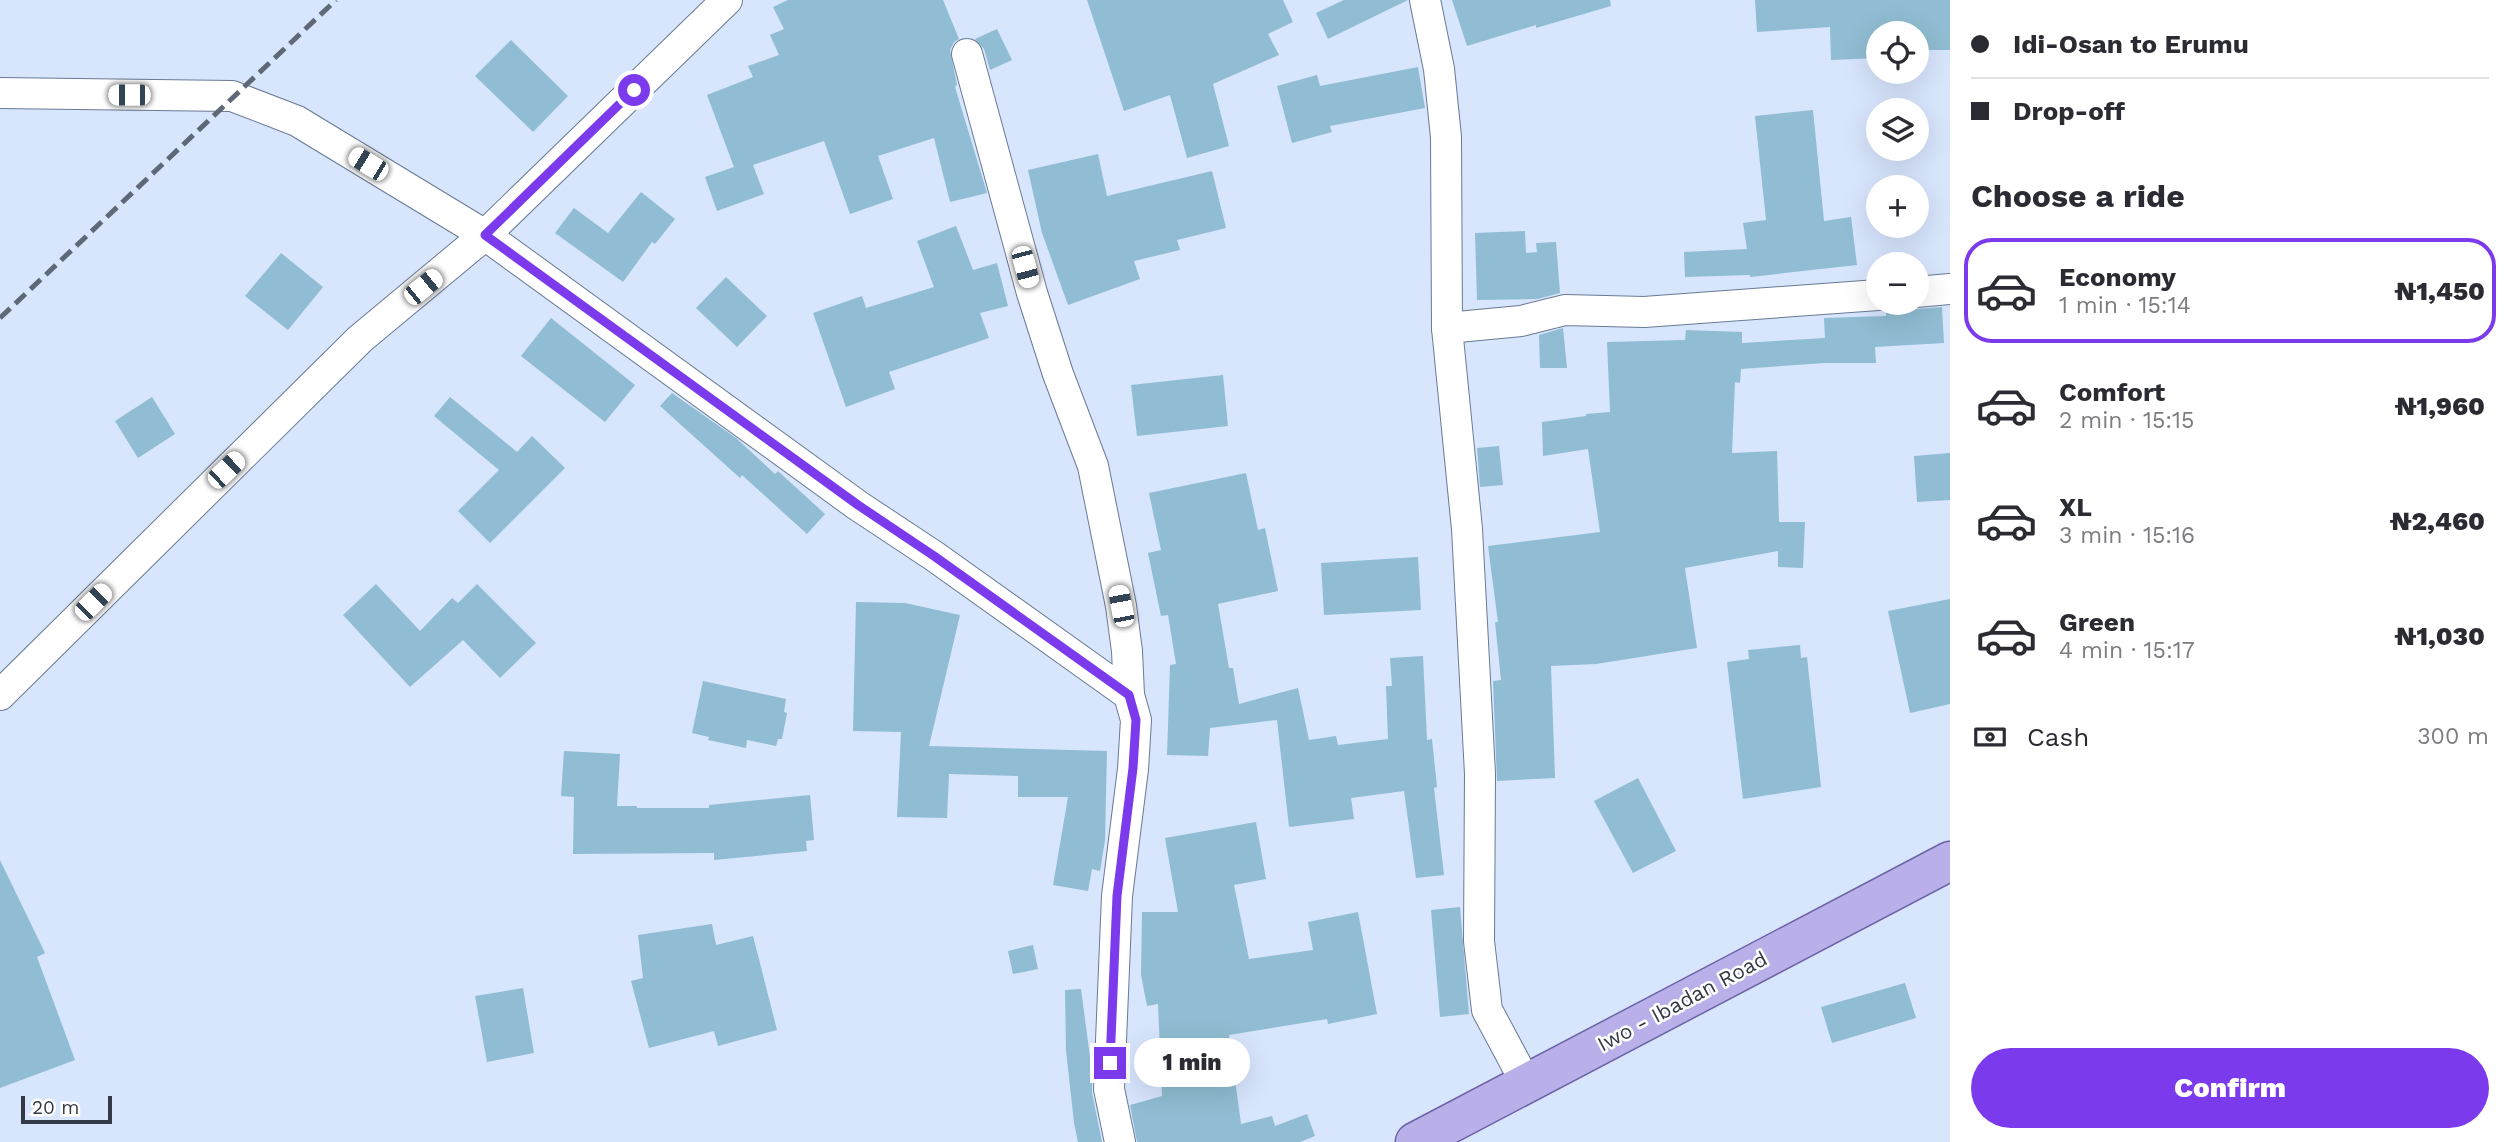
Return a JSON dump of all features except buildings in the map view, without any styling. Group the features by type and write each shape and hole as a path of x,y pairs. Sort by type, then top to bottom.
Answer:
{"main road":[{"name":"Iwo - Ibadan Road","path":"1415,1142 1950,861"}],"street":[{"path":"0,695 360,339 485,235 727,0"},
{"path":"1425,0 1439,69 1446,137 1447,328 1467,529 1480,774 1479,941 1487,1010 1526,1083"},
{"path":"967,54 1032,293 1058,374 1093,466 1121,606 1129,695 1136,720 1133,768 1117,896 1109,1089 1120,1142"},
{"path":"0,93 232,96 297,121 485,235 858,505 1129,695"},
{"path":"1929,291 1950,289"},
{"path":"1447,328 1521,321 1565,310 1644,312 1866,296"}],"railway":[{"path":"0,318 336,0"}],"route":[{"path":"634,90 485,235 858,505 1129,695 1136,720 1133,768 1117,896 1110,1063"}]}
